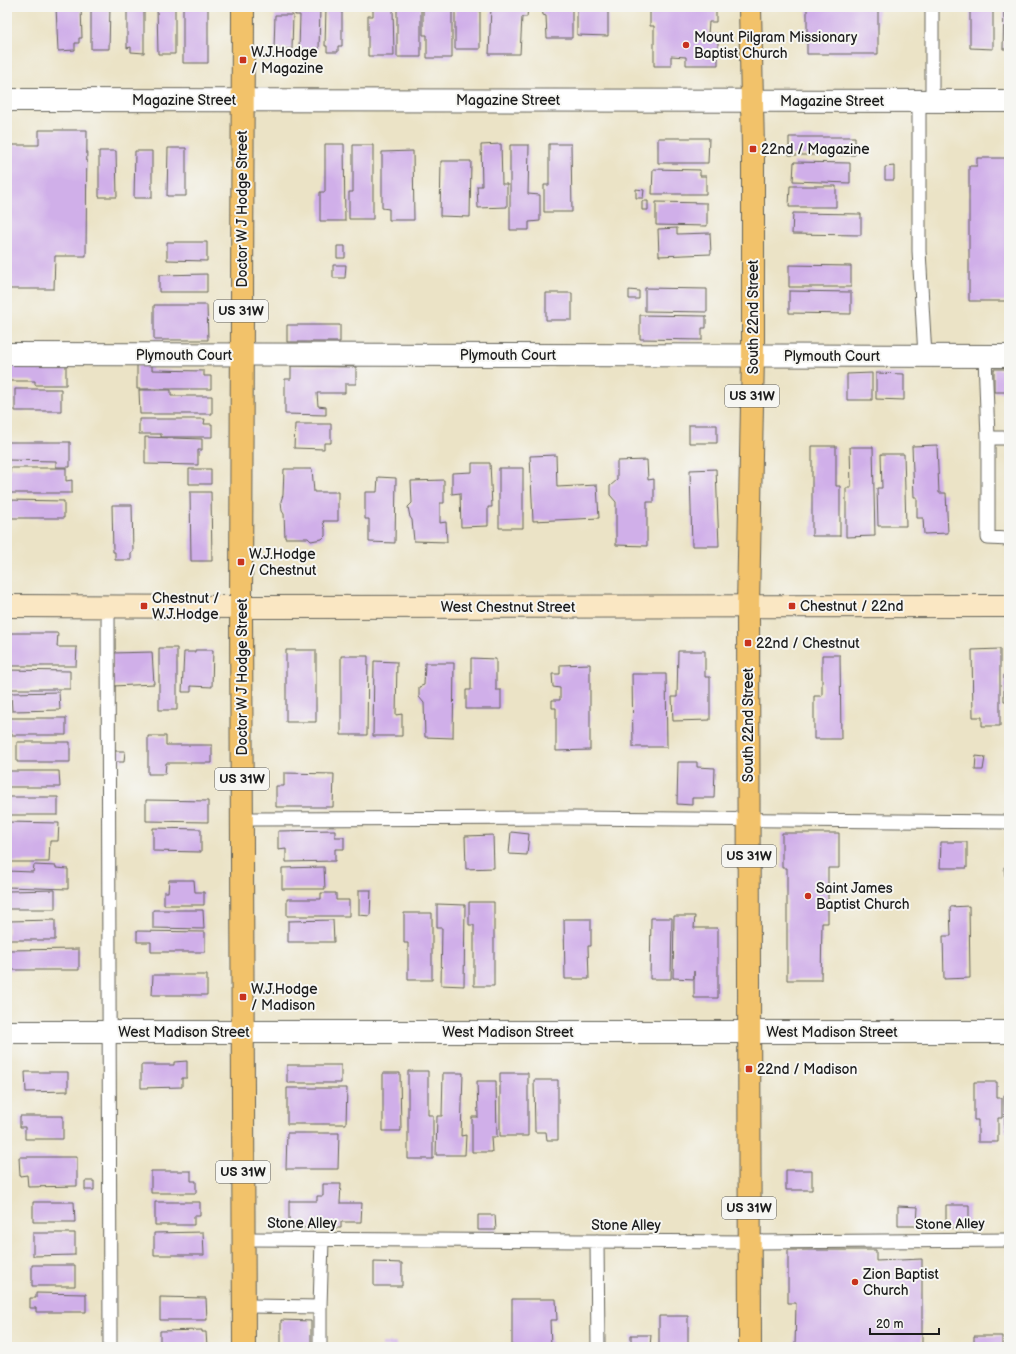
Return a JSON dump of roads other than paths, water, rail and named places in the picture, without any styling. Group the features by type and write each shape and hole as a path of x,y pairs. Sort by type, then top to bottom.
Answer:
{"main road":[{"name":"Doctor W J Hodge Street","path":"243,7 241,607 244,1347"},
{"name":"South 22nd Street","path":"750,7 753,101 753,355 748,606 750,1347"},
{"name":"West Chestnut Street","path":"7,606 1009,606"}],"street":[{"name":"Magazine Street","path":"7,100 1009,101"},
{"name":"Plymouth Court","path":"7,354 1009,356"},
{"name":"West Madison Street","path":"7,1032 1009,1032"}],"lane":[{"path":"925,356 919,251 925,101 932,7"},
{"path":"985,356 988,438 988,538 1009,539"},
{"path":"988,438 1009,438"},
{"path":"108,606 110,1347"},
{"path":"242,819 569,818 1009,822"},
{"name":"Stone Alley","path":"243,1239 749,1242 1009,1240"},
{"path":"320,1347 322,1240"},
{"path":"597,1241 598,1347"},
{"path":"244,1306 320,1306"}],"place":[{"name":"Mount Pilgram Missionary Baptist Church","path":"686,45"},
{"name":"W.J.Hodge / Magazine","path":"243,60"},
{"name":"22nd / Magazine","path":"753,149"},
{"name":"W.J.Hodge / Chestnut","path":"241,562"},
{"name":"Chestnut / W.J.Hodge","path":"144,606"},
{"name":"Chestnut / 22nd","path":"792,606"},
{"name":"22nd / Chestnut","path":"748,643"},
{"name":"Saint James Baptist Church","path":"808,896"},
{"name":"W.J.Hodge / Madison","path":"243,997"},
{"name":"22nd / Madison","path":"749,1069"},
{"name":"Zion Baptist Church","path":"855,1282"}]}
